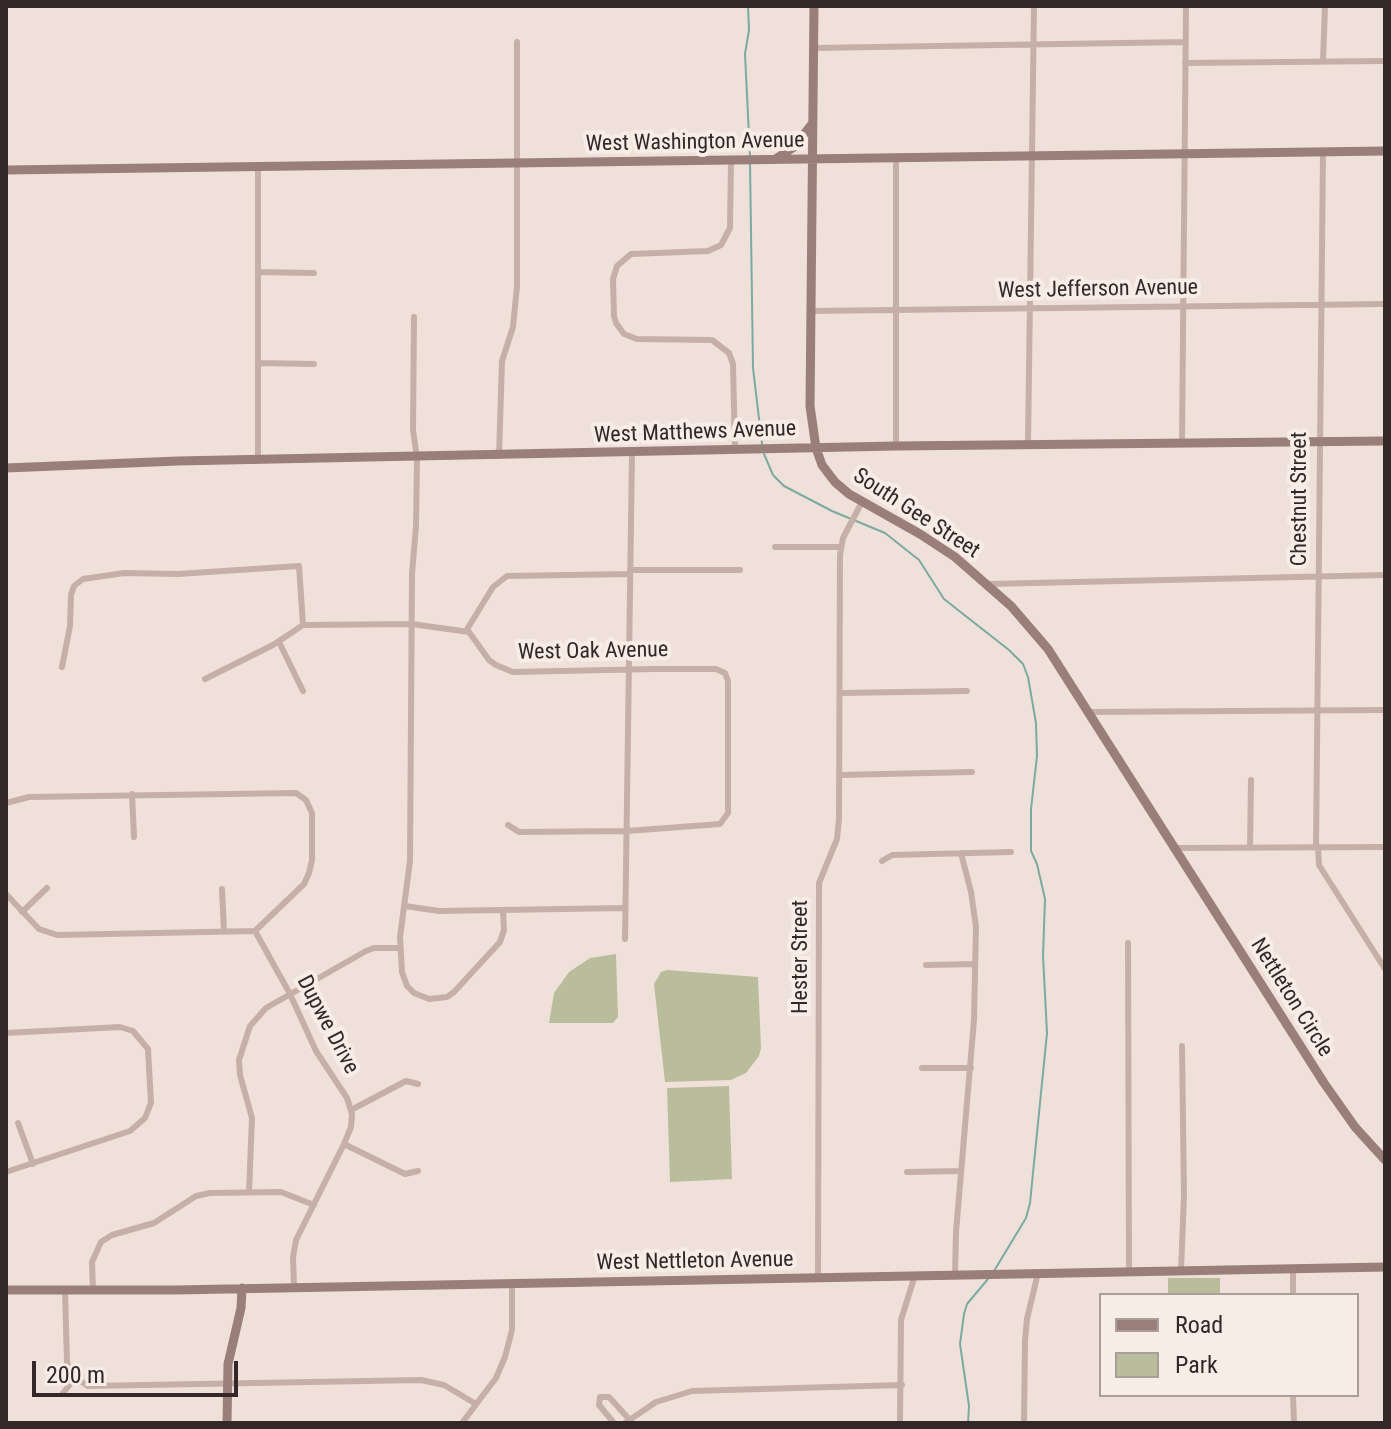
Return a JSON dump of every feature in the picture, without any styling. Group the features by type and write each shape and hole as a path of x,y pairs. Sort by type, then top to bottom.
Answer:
{"street":[{"name":"South Gee Street","path":"814,6 810,406 816,448 822,465 860,506 920,534 955,557 1011,606 1048,649 1175,848"},
{"path":"1028,444 1034,6"},
{"path":"1182,443 1186,6"},
{"path":"1323,61 1325,6"},
{"path":"499,456 500,373 515,318 517,286 517,42"},
{"path":"814,48 1185,42"},
{"path":"1185,63 1385,61"},
{"path":"775,159 794,147 813,121"},
{"name":"West Washington Avenue","path":"6,170 1385,151"},
{"name":"Chestnut Street","path":"1323,152 1318,441 1317,847 1319,865 1385,969"},
{"path":"896,158 896,446"},
{"path":"733,160 730,228 721,245 708,251 631,254 617,266 613,279 614,316 624,334 637,339 712,340 729,353 733,364 735,450"},
{"path":"258,167 258,460"},
{"path":"258,272 314,273"},
{"name":"West Jefferson Avenue","path":"811,311 1385,304"},
{"path":"414,317 413,430 417,458 410,861 400,948 404,980 414,993 429,999 447,997 454,992 500,942 504,930 503,910"},
{"path":"258,363 314,364"},
{"name":"West Matthews Avenue","path":"6,468 178,461 896,446 1385,441"},
{"path":"625,939 632,453"},
{"name":"Hester Street","path":"818,1278 819,883 837,839 841,547 860,506"},
{"path":"775,547 841,547"},
{"path":"62,667 70,626 71,595 74,586 83,579 124,573 178,574 299,566 303,625"},
{"path":"205,679 279,642 303,625 412,624 466,631 493,587 507,576 740,570"},
{"path":"988,584 1385,575"},
{"name":"West Oak Avenue","path":"466,631 489,660 505,670 716,669 725,673 728,681 727,815 720,824 713,826 671,826 627,831"},
{"path":"279,642 303,691"},
{"path":"840,693 967,691"},
{"path":"1090,712 1385,710"},
{"path":"840,775 972,772"},
{"path":"1250,848 1251,780"},
{"path":"6,803 29,797 287,791 301,795 312,813 312,860 304,884 255,931 57,935 39,929 6,894"},
{"path":"132,794 134,837"},
{"path":"508,825 519,832 627,831"},
{"path":"1175,848 1385,847"},
{"name":"Nettleton Circle","path":"1175,848 1324,1083 1355,1127 1385,1160"},
{"path":"882,861 892,855 1011,852"},
{"path":"955,1275 971,1068 975,964 975,918 961,853"},
{"path":"22,912 47,888"},
{"path":"222,889 224,931"},
{"path":"405,906 439,911 625,908"},
{"name":"Dupwe Drive","path":"255,931 290,994 316,1051 347,1098 351,1110 351,1127 344,1144 296,1240 294,1287"},
{"path":"1128,943 1129,1272"},
{"path":"249,1192 252,1118 240,1075 240,1050 247,1032 266,1008 366,951 400,948"},
{"path":"926,965 975,964"},
{"path":"6,1033 120,1027 140,1036 148,1049 151,1103 141,1122 130,1131 6,1172"},
{"path":"1181,1271 1184,1196 1182,1046"},
{"path":"922,1068 971,1068"},
{"path":"351,1110 406,1081 418,1084"},
{"path":"18,1123 33,1164"},
{"path":"344,1144 405,1174 418,1171"},
{"path":"907,1172 961,1171"},
{"path":"93,1291 93,1256 107,1237 154,1223 201,1194 281,1192 314,1205"},
{"name":"West Nettleton Avenue","path":"6,1290 93,1291 1385,1267"},
{"path":"1293,1268 1293,1293"},
{"path":"1024,1423 1025,1340 1038,1273"},
{"path":"900,1423 901,1320 915,1275"},
{"path":"462,1423 499,1372 510,1344 512,1283"},
{"path":"227,1423 231,1343 241,1308 242,1288"},
{"path":"65,1291 66,1359 75,1378 88,1386 421,1380 444,1385 476,1404"},
{"path":"63,1393 75,1378"},
{"path":"614,1423 599,1405 600,1397 609,1397 627,1421 656,1402 692,1391 902,1385"},
{"path":"1293,1397 1294,1423"}],"green space":[{"path":"616,954 618,1017 613,1023 549,1023 554,993 569,972 590,958"},
{"path":"661,972 758,977 761,1048 759,1056 746,1073 731,1080 665,1082 654,984"},
{"path":"729,1086 732,1179 670,1182 667,1088"},
{"path":"1168,1278 1220,1278 1220,1293 1168,1293"}],"waterway":[{"path":"748,6 749,30 745,54 750,156"},
{"path":"750,163 753,368 762,444"},
{"path":"764,454 773,475 784,486 832,511 885,533 919,560 944,599 1009,650 1023,664 1028,677 1036,723 1037,756 1031,809 1031,851 1045,899 1043,956 1047,1033 1030,1203 1026,1218 994,1271"},
{"path":"968,1423 969,1406 960,1344 964,1314 967,1304 988,1279"}]}
